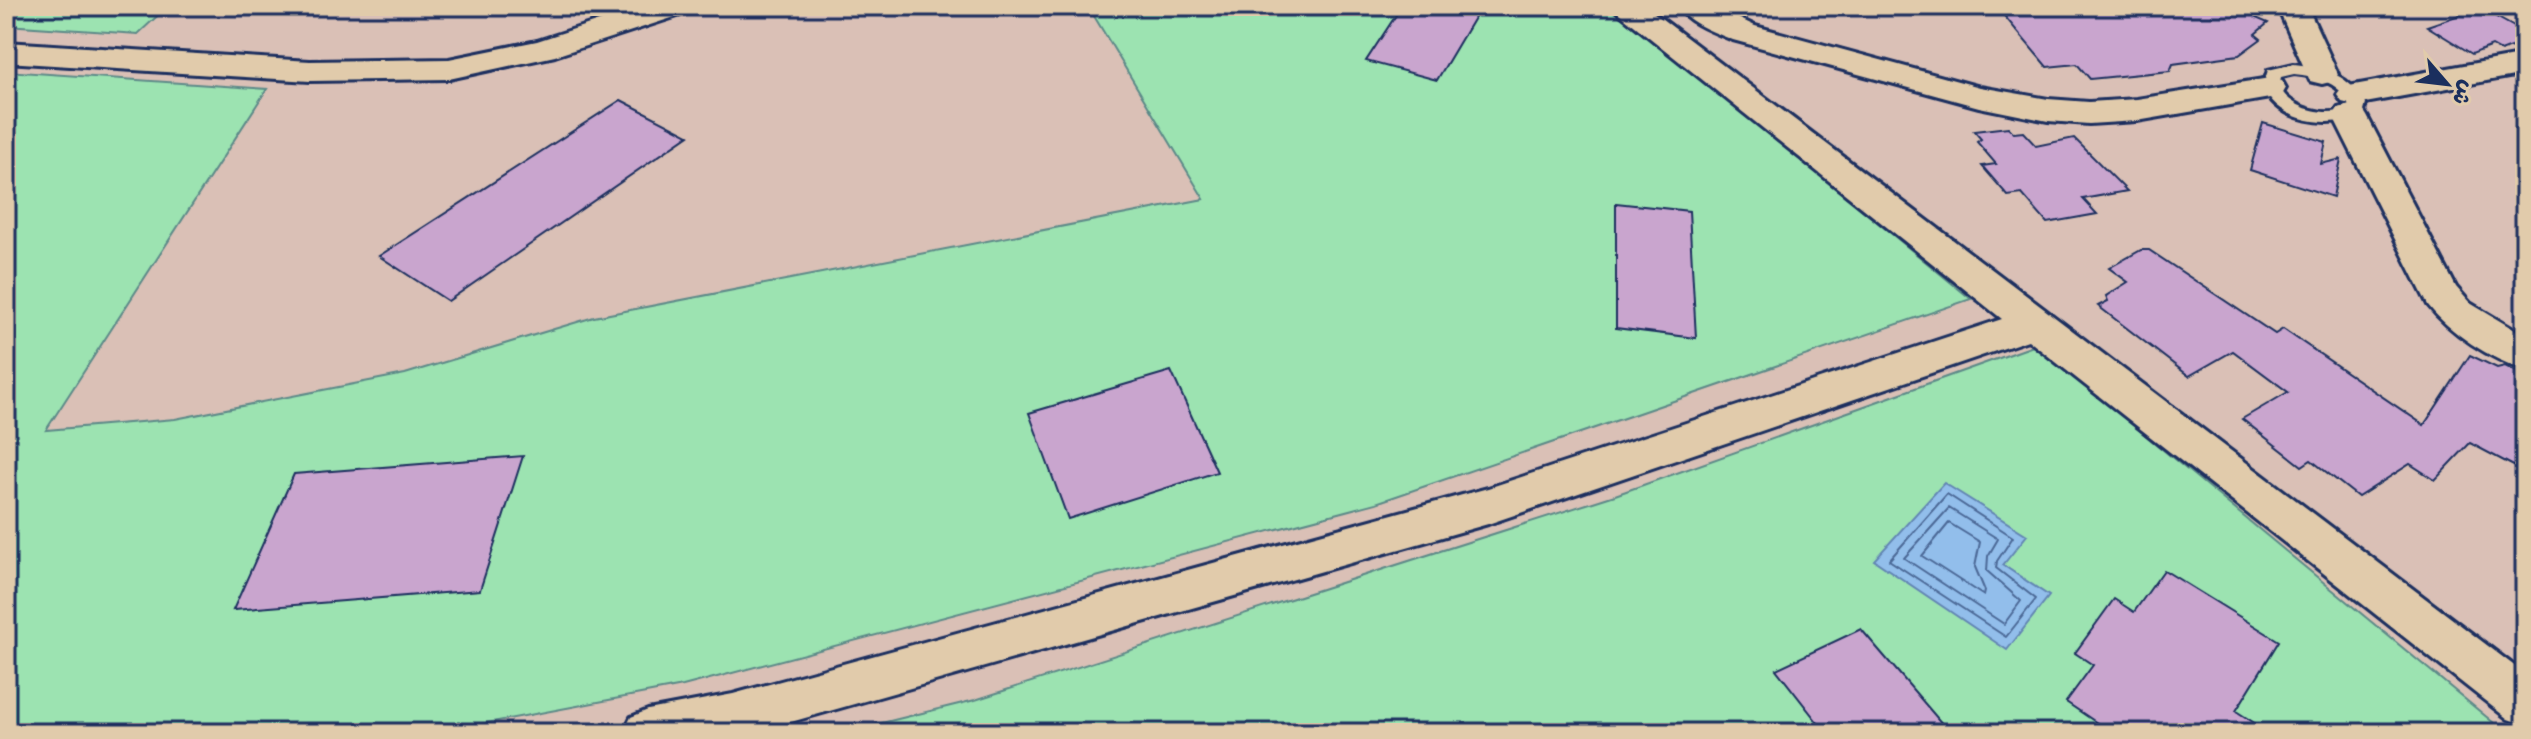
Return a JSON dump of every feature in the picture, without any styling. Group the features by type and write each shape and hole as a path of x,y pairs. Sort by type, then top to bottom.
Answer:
{"street":[{"path":"6,52 310,71 449,69 544,49 676,6"},
{"path":"1625,6 2525,703"},
{"path":"1692,6 1719,23 1744,33 1979,97 2048,110 2089,113 2137,110 2270,88"},
{"path":"2292,6 2322,74"},
{"path":"2525,64 2352,106 2441,295 2456,313 2525,355"},
{"path":"648,733 733,716 1488,506 2034,323"}],"lane":[{"path":"2294,69 2322,74 2347,87 2352,106 2326,119 2297,111 2270,88 2274,74 2282,71 2294,69"}],"green space":[{"path":"6,6 168,6 138,34 6,25"},
{"path":"1088,6 1609,6 1643,30 1971,299 1376,503 683,686 434,733 6,733 6,71 267,89 46,430 175,419 405,374 594,317 1204,199"},
{"path":"2036,345 2506,733 841,733 975,700 1615,495"}],"water":[{"path":"1944,483 2027,535 2003,565 2049,596 2007,650 1874,560"}],"building":[{"path":"1402,6 1481,6 1437,80 1366,61"},
{"path":"1996,6 2270,6 2256,18 2268,23 2255,34 2261,39 2239,55 2173,64 2170,71 2090,79 2077,64 2047,67"},
{"path":"2480,8 2525,33 2525,42 2501,51 2492,46 2472,54 2427,26"},
{"path":"621,100 689,135 448,301 379,256"},
{"path":"2263,123 2326,142 2321,164 2341,159 2333,197 2250,170"},
{"path":"2008,127 2014,133 2023,132 2036,146 2074,138 2127,191 2083,199 2097,214 2047,223 2022,194 2008,196 1982,166 1996,164 1977,142 1981,139 1974,131"},
{"path":"1616,203 1689,211 1696,338 1616,328"},
{"path":"2141,250 2149,250 2275,334 2283,329 2424,425 2470,355 2497,368 2505,366 2525,376 2525,472 2470,443 2435,480 2410,464 2358,497 2311,460 2302,466 2242,419 2288,392 2233,351 2189,376 2098,306 2108,301 2106,296 2128,282 2109,268"},
{"path":"1171,371 1217,472 1068,519 1029,413"},
{"path":"523,456 480,590 233,610 294,474"},
{"path":"2164,570 2279,641 2236,711 2270,733 2112,733 2066,702 2093,665 2075,653 2114,599 2134,612"},
{"path":"1861,629 1950,733 1826,733 1776,669"}]}
